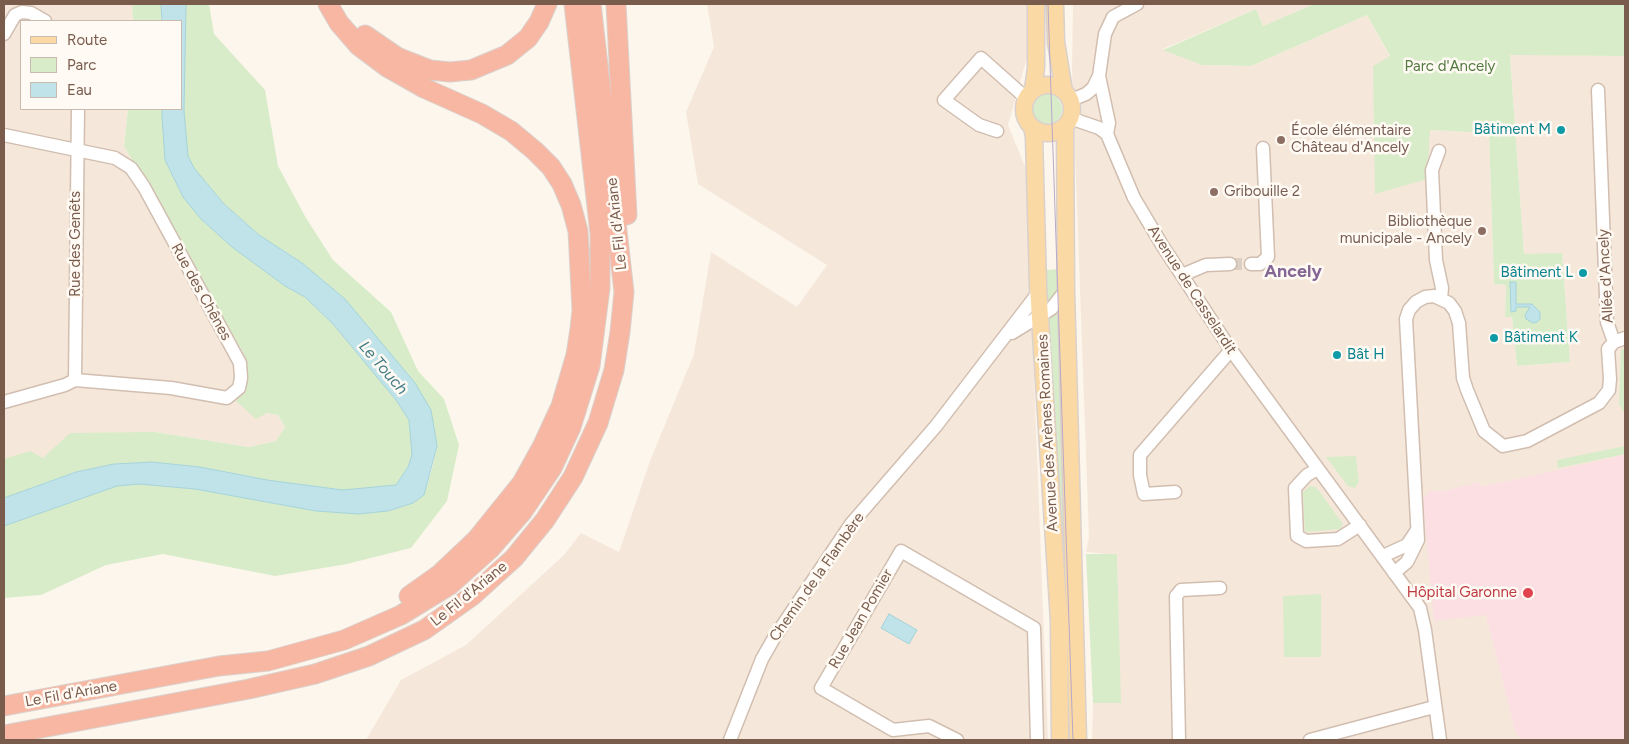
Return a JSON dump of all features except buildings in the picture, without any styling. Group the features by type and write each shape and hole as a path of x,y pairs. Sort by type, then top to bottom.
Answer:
{"highway":[{"path":"219,666 320,637 382,612 418,591 458,559 492,522 522,483 543,445 561,406 580,329 582,310 578,231 571,205 551,167 511,131 482,114 424,88 387,67 359,46 339,22 328,4"},
{"path":"341,4 369,39 397,57 430,70 450,72 471,70 507,56 528,38 539,22 547,4"},
{"name":"Le Fil d'Ariane","path":"4,706 219,666 268,661 314,650 352,637 401,615 450,585 490,549 523,511 552,468 571,427 586,382 595,342 600,288 600,233 574,4"},
{"name":"Le Fil d'Ariane","path":"4,735 315,674 369,656 424,630 472,596 514,558 545,520 573,477 598,423 614,370 624,292 591,4"},
{"path":"616,4 630,273 624,292"}],"main road":[{"path":"1036,4 1036,68 1024,115 1032,126 1045,133 1052,132 1068,122 1067,95 1056,42 1055,4"},
{"path":"1030,94 1050,85 1067,95"},
{"name":"Avenue des Arènes Romaines","path":"1068,122 1066,290 1078,740"},
{"name":"Avenue des Arènes Romaines","path":"1032,126 1034,137 1038,293 1041,314 1059,621 1060,740"}],"street":[{"path":"1067,95 1086,94 1093,88 1099,76 1105,34 1113,17 1137,4"},
{"path":"4,34 15,16 22,12 31,13 43,20"},
{"path":"997,131 979,125 944,100 981,58 1030,94"},
{"path":"1099,76 1109,123 1107,134"},
{"name":"Allée d'Ancely","path":"1441,298 1455,311 1459,323 1463,378 1466,390 1484,431 1503,446 1527,441 1599,403 1609,390 1608,349 1620,340 1607,322 1598,90"},
{"name":"Rue des Genêts","path":"75,380 78,110"},
{"path":"1068,122 1100,128 1107,134"},
{"name":"Avenue de Casselardit","path":"1107,134 1143,215 1231,350 1420,608 1440,740"},
{"name":"Rue des Chênes","path":"4,135 115,158 131,168 144,187 240,363 242,378 239,388 227,398 171,388 75,380"},
{"path":"1251,264 1260,264 1268,257 1263,148"},
{"path":"1394,572 1407,562 1414,552 1418,540 1406,319 1409,310 1425,297 1441,298 1442,288 1436,260 1432,170 1439,151"},
{"path":"1182,275 1206,265 1230,264"},
{"name":"Chemin de la Flambère","path":"1006,337 1057,304 1066,290"},
{"name":"Chemin de la Flambère","path":"730,740 762,659 851,524 936,426 1038,293"},
{"path":"1175,492 1144,494 1140,475 1140,455 1231,350"},
{"path":"4,402 65,385 75,380"},
{"path":"1318,469 1308,475 1295,488 1297,536 1306,541 1338,539 1350,534 1360,525"},
{"path":"1383,556 1407,545 1417,530"},
{"name":"Rue Jean Pomier","path":"957,740 929,726 892,730 821,688 901,552 1034,628 1037,740"},
{"path":"1179,740 1176,596 1181,590 1220,588"},
{"path":"1310,740 1434,707"}],"shaded area":[{"path":"4,4 132,4 133,20 20,20 20,110 128,110 124,146 244,354 246,378 267,413 278,415 285,427 276,441 249,447 155,432 43,458 4,459"},
{"path":"707,4 1031,4 1032,40 1008,125 1026,169 1048,740 366,740 401,680 466,645 564,555 581,533 619,552 650,461 694,354 711,252 797,307 827,265 698,184 686,112 714,47"},
{"path":"1073,4 1314,4 1263,26 1256,9 1163,49 1202,65 1251,66 1367,15 1430,130 1489,133 1494,284 1506,285 1505,317 1512,317 1517,366 1570,362 1562,254 1524,254 1510,54 1625,56 1625,740 1092,740 1093,703 1120,703 1117,555 1086,552 1089,537 1072,69"},
{"name":"Hôpital Garonne","path":"1625,455 1625,740 1521,740 1516,734 1486,615 1434,621 1423,500 1430,490 1440,492 1479,482 1481,487"}],"green space":[{"path":"132,4 161,4 162,20 133,20"},
{"path":"186,4 209,4 214,34 265,90 278,166 306,218 333,260 391,312 418,371 444,399 459,445 447,501 411,548 347,564 275,576 163,554 106,565 41,595 4,598 4,526 117,486 139,484 195,489 316,511 358,514 389,511 413,503 424,495 437,446 345,299 302,263 259,235 224,204 194,168 188,156 184,111"},
{"name":"Parc d'Ancely","path":"1314,4 1625,4 1625,56 1510,55 1524,254 1562,253 1570,362 1517,366 1512,317 1505,317 1506,285 1494,284 1489,133 1430,130 1427,179 1375,194 1373,66 1390,56 1367,15 1251,66 1202,65 1163,50 1256,9 1263,26"},
{"path":"1047,94 1058,98 1062,109 1058,120 1047,124 1036,120 1032,109 1036,98"},
{"path":"128,110 162,110 165,160 183,197 201,219 232,247 285,286 305,297 333,324 396,400 409,420 412,455 408,467 396,485 343,490 267,480 200,467 152,462 114,464 75,472 4,498 4,459 30,451 43,458 70,433 155,432 249,447 276,441 285,427 278,415 267,413 256,419 236,401 246,378 244,354 124,146"},
{"path":"1058,269 1059,290 1046,306 1041,279 1047,278 1046,270"},
{"path":"1059,308 1076,740 1064,740 1045,320"},
{"path":"1621,349 1625,349 1625,414 1619,404"},
{"path":"1625,446 1625,454 1558,468 1557,460"},
{"path":"1356,456 1359,482 1355,488 1348,486 1326,457"},
{"path":"1310,486 1316,487 1343,524 1340,529 1305,532 1303,492"},
{"path":"1086,554 1117,554 1121,703 1093,703"},
{"path":"1321,594 1321,657 1284,657 1283,596"}],"water":[{"name":"Le Touch","path":"161,4 186,4 184,111 188,156 194,168 224,204 259,235 302,263 345,299 415,383 431,410 437,446 424,495 413,503 388,511 358,514 316,511 195,489 139,484 117,486 4,526 4,498 76,472 114,464 152,462 200,467 267,480 343,490 396,485 408,467 412,455 409,420 396,400 333,324 305,297 285,286 232,247 201,219 183,197 165,160 162,116 162,110 182,110 182,20 162,20"},
{"path":"1510,282 1516,282 1516,304 1532,304 1540,312 1540,319 1537,322 1533,323 1526,319 1525,315 1530,307 1516,307 1516,311 1511,312"},
{"path":"889,614 917,630 909,644 881,628"}],"tunnel":[{"path":"1230,264 1251,264"}],"tram line":[{"path":"1048,4 1073,740"}],"place":[{"name":"Bâtiment M","path":"1561,130"},
{"name":"École élémentaire Château d'Ancely","path":"1281,140"},
{"name":"Gribouille 2","path":"1214,192"},
{"name":"Bibliothèque municipale - Ancely","path":"1482,231"},
{"name":"Bâtiment L","path":"1583,273"},
{"name":"Bâtiment K","path":"1494,338"},
{"name":"Bât H","path":"1337,355"},
{"name":"Hôpital Garonne","path":"1528,593"}],"district":[{"name":"Ancely","path":"1293,272"}]}
